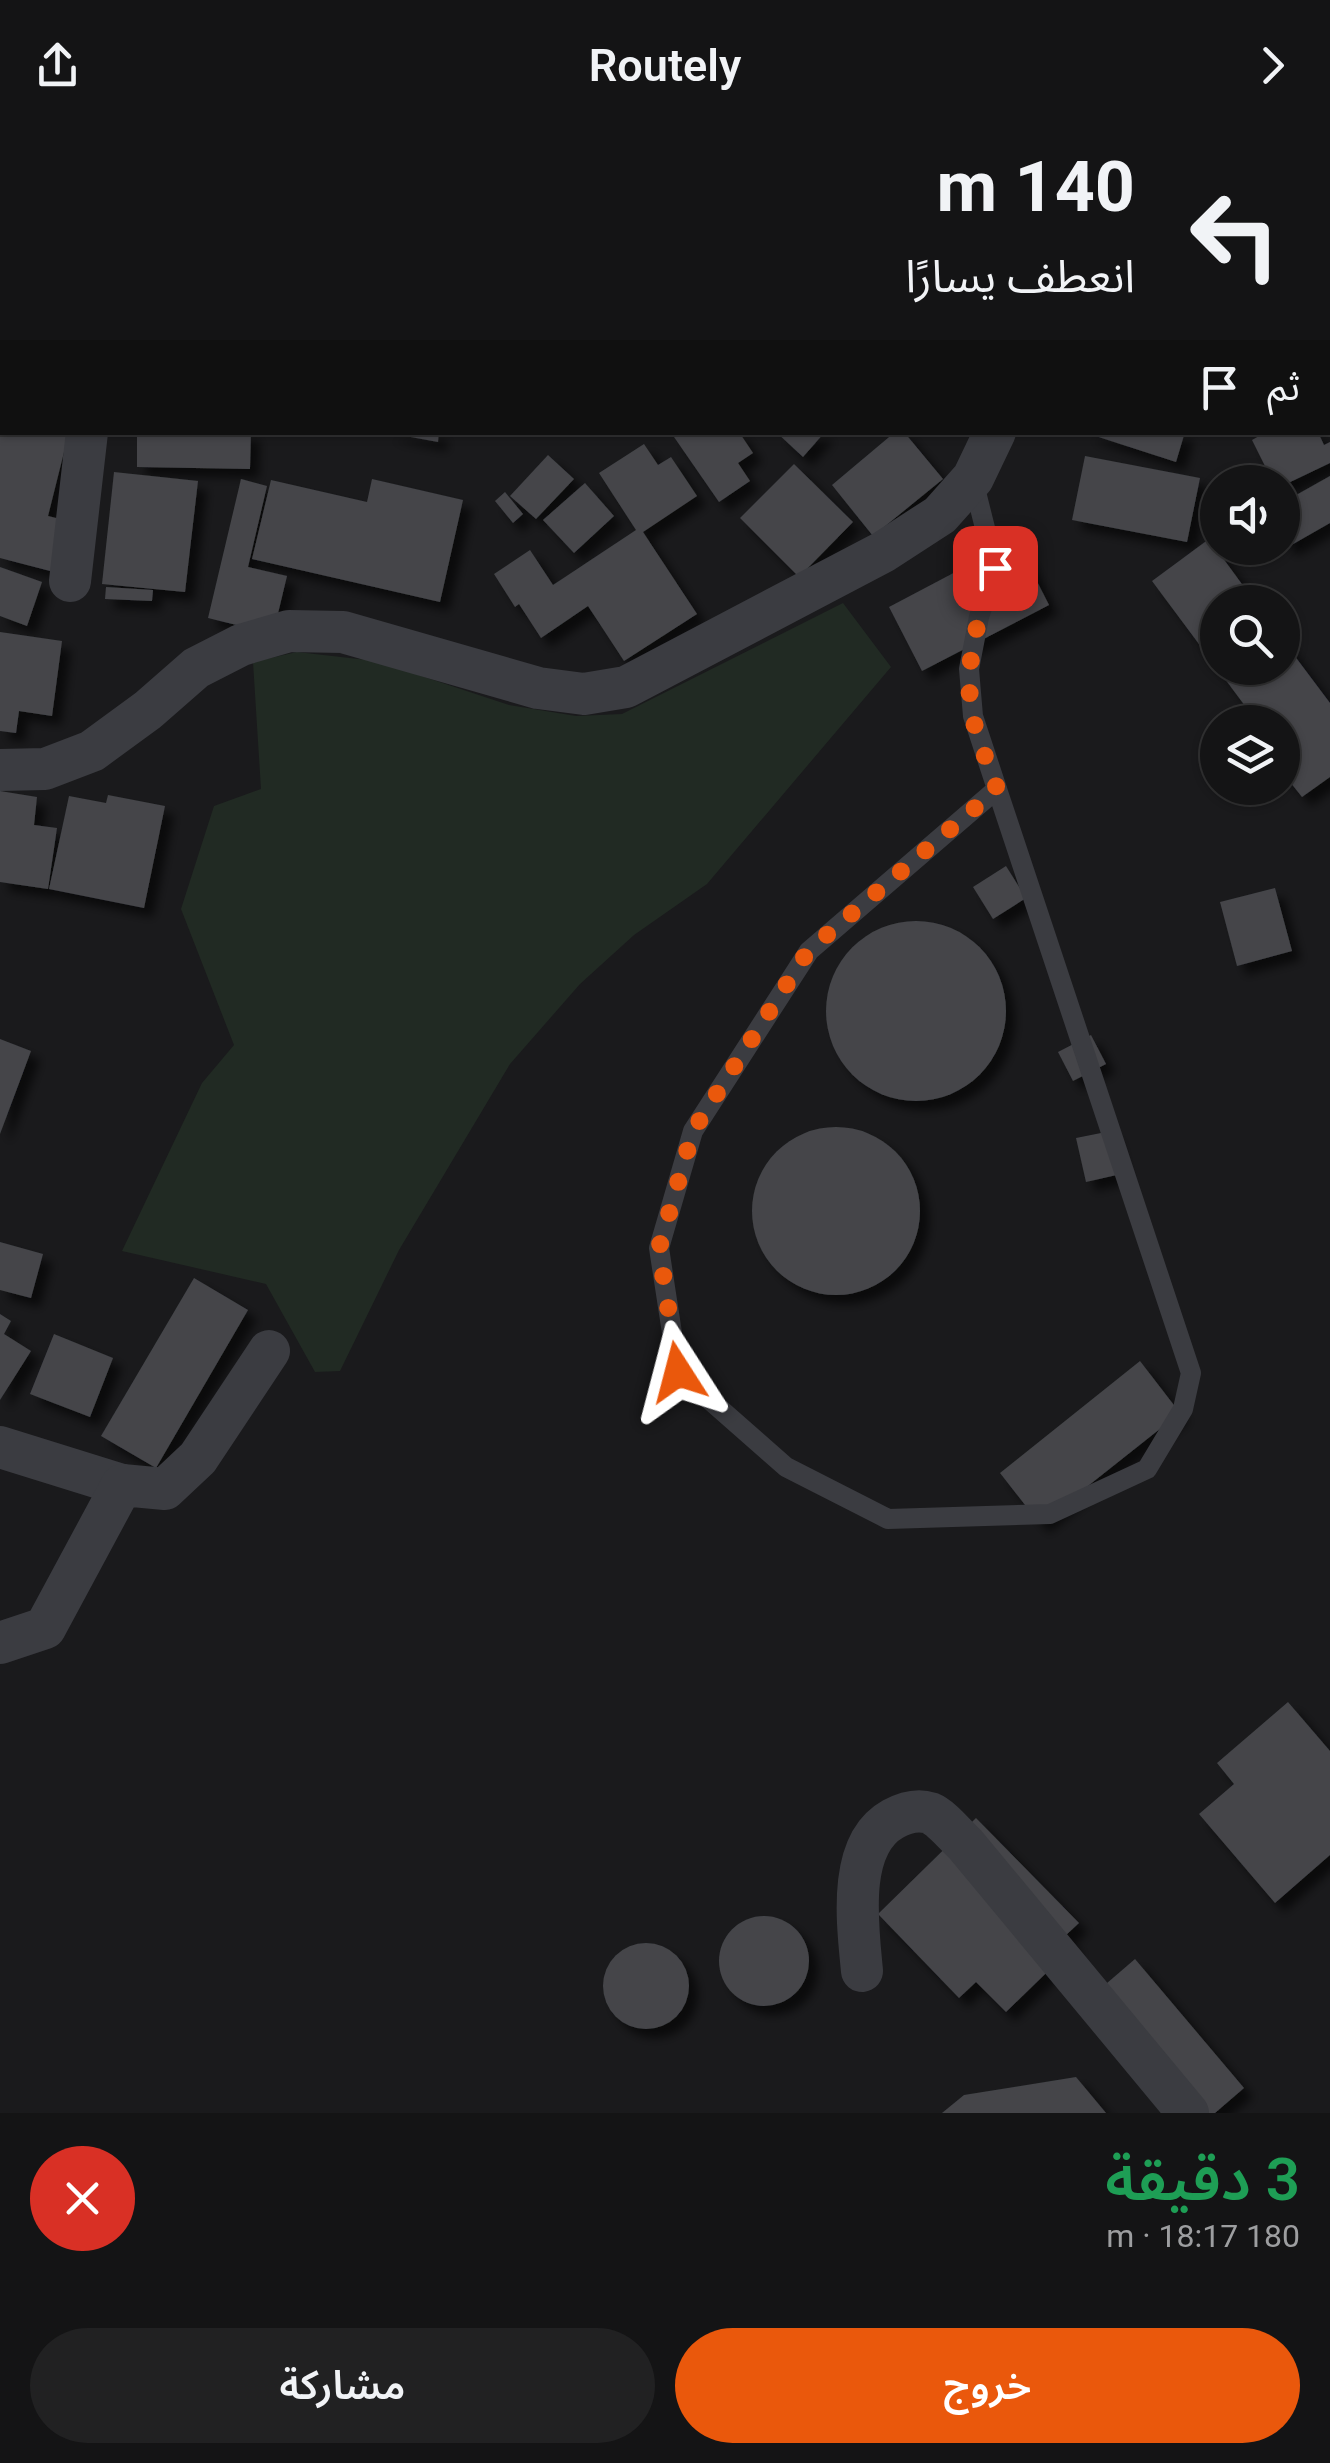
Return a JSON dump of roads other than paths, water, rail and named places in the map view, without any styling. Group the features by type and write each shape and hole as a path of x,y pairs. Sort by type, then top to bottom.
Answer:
{"street":[{"path":"70,581 88,435"},
{"path":"0,770 46,768 92,751 196,668 241,645 289,631 342,632 538,688 584,694 626,687 883,552 940,516 973,478 994,435"},
{"path":"0,1447 122,1486 165,1488 198,1458 268,1350"},
{"path":"0,1643 45,1628 122,1486"},
{"path":"862,1971 856,1902 863,1860 883,1824 906,1812 931,1814 965,1844 1188,2113"}],"lane":[{"path":"973,478 995,568 979,617 969,669 972,716 997,789 1192,1373 1183,1410 1147,1468 1050,1514 888,1518 786,1468 678,1372 659,1248 693,1131 808,951 997,789"}]}
